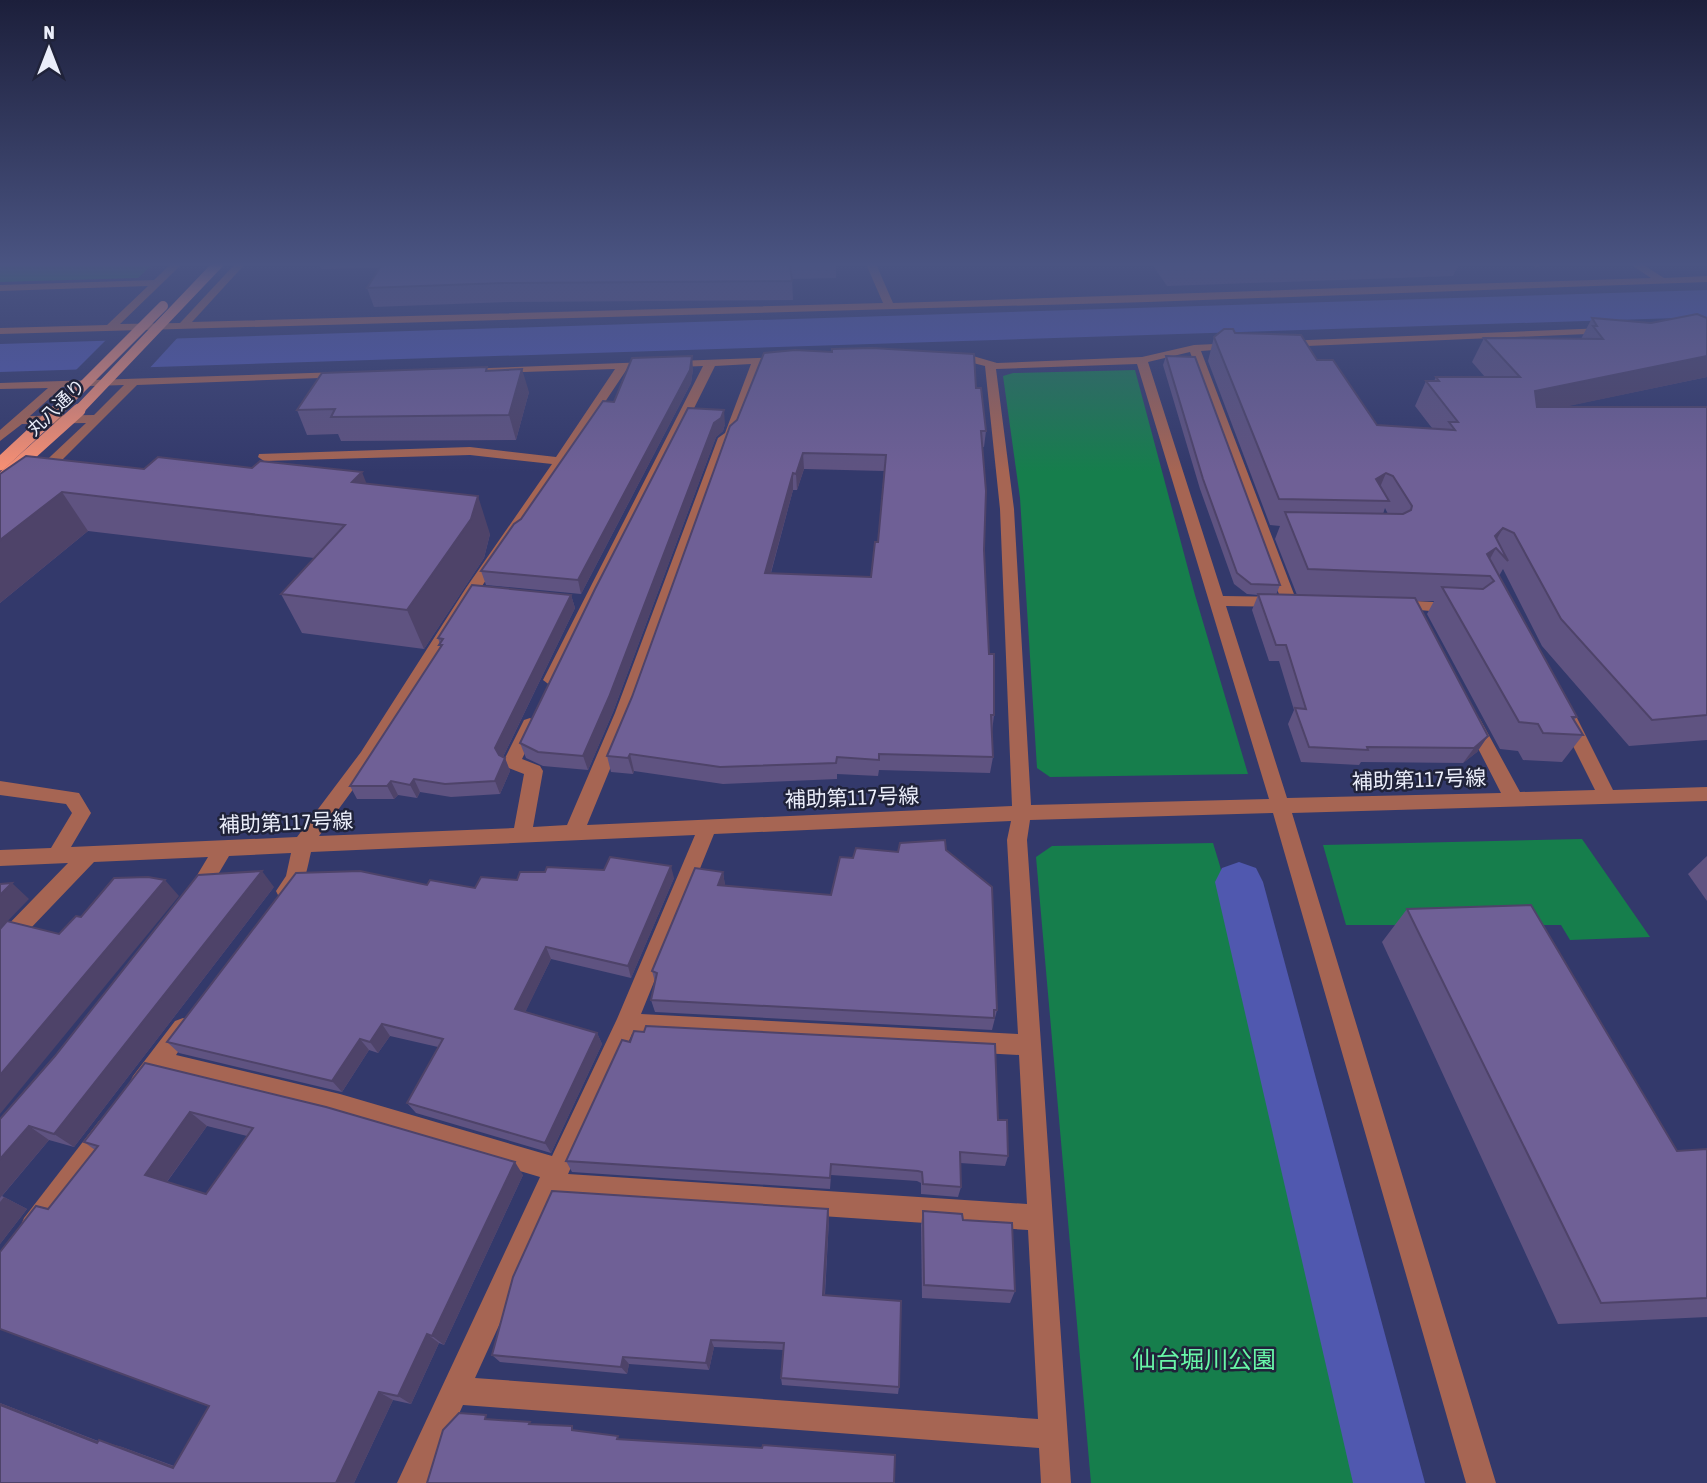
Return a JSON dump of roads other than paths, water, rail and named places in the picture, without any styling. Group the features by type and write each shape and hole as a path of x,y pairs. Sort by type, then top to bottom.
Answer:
{"main road":[{"name":"丸八通り","path":"0,464 73,397 136,333"},
{"name":"丸八通り","path":"0,481 90,400 153,333"}],"street":[{"path":"1272,344 1544,333"},
{"path":"933,355 966,357 990,364 1142,360 1194,348 1244,345"},
{"path":"1194,348 1296,603 1216,601"},
{"path":"458,371 799,360"},
{"path":"1142,360 1297,859 1481,1483"},
{"path":"574,832 624,713 724,438 730,435 758,361"},
{"path":"522,834 534,771 512,762 539,706 581,601 711,362"},
{"path":"990,364 1007,509 1022,813 1017,840 1056,1483"},
{"path":"271,911 295,879 303,845 367,757 559,461 619,375 622,366"},
{"path":"0,386 349,375"},
{"path":"31,481 52,465 135,381"},
{"path":"0,437 59,384"},
{"path":"19,420 97,419"},
{"path":"264,457 470,451 559,461"},
{"path":"1410,610 1467,608"},
{"path":"1563,709 1608,798"},
{"path":"1468,713 1514,799"},
{"path":"0,788 72,798 82,813 56,856"},
{"name":"補助第117号線","path":"0,858 1022,813 1707,794"},
{"path":"412,1483 626,1023 708,826"},
{"path":"180,914 209,876 224,847"},
{"path":"0,947 89,854"},
{"path":"23,1240 198,1008"},
{"path":"626,1023 1029,1045"},
{"path":"158,1062 340,1106 553,1177 1040,1218"},
{"path":"453,1390 1053,1435"}],"waterway":[{"path":"1239,882 1389,1483"}],"park label":[{"name":"仙台堀川公園","path":"1204,1359"}]}
